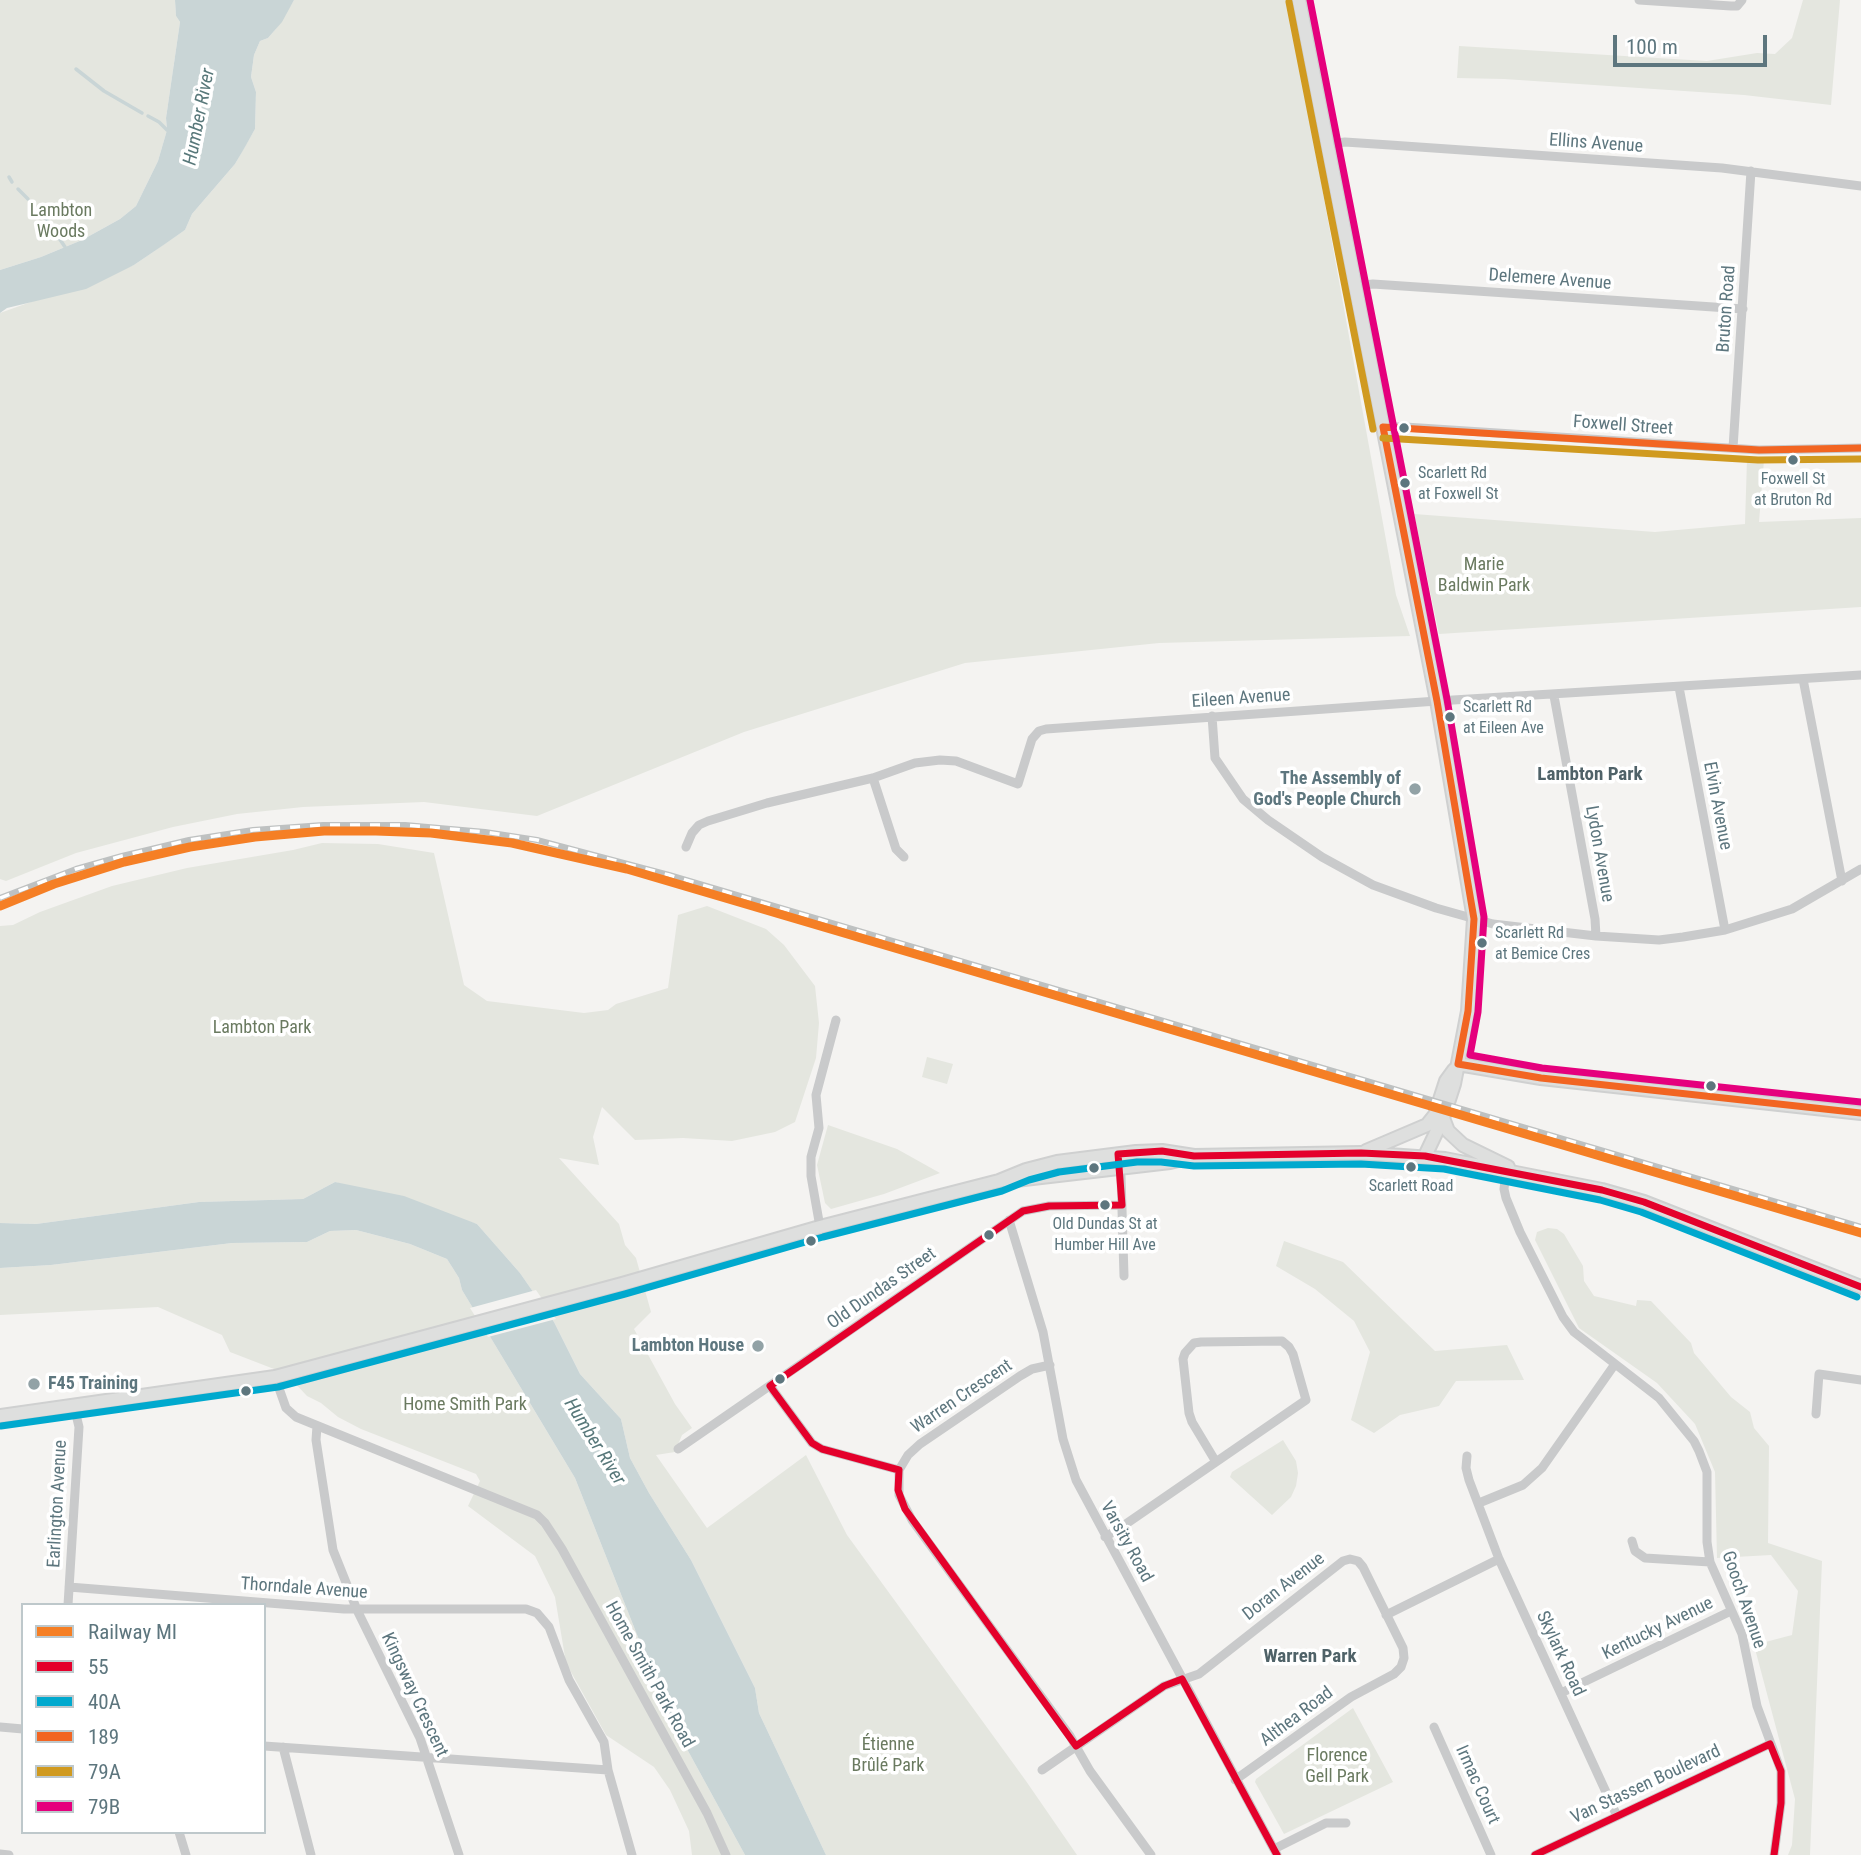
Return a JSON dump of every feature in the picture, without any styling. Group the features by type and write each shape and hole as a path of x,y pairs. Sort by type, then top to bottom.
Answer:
{"main road":[{"path":"1299,0 1437,701 1474,919 1468,1011 1454,1084 1443,1118 1424,1156"},
{"path":"1458,1063 1541,1078 1861,1113"},
{"path":"1361,1153 1427,1125 1435,1115 1446,1081 1458,1063"},
{"path":"1443,1118 1448,1131 1463,1145 1524,1175"},
{"path":"0,1416 275,1377 622,1284 820,1227 999,1181 1031,1180 1119,1160 1170,1162 1194,1156 1361,1153 1424,1156 1602,1189 1644,1202 1861,1287"}],"street":[{"path":"1639,0 1731,6 1737,6 1742,0"},
{"name":"Ellins Avenue","path":"1328,144 1345,142 1751,171 1861,186"},
{"name":"Bruton Road","path":"1732,448 1751,171"},
{"name":"Delemere Avenue","path":"1356,286 1373,284 1743,309"},
{"name":"Foxwell Street","path":"1383,428 1405,427 1787,452 1861,448"},
{"name":"Eileen Avenue","path":"686,847 692,833 699,825 708,821 767,803 873,778 915,763 956,761 1018,784 1032,739 1039,731 1212,716 1861,675"},
{"path":"1803,679 1842,881"},
{"name":"Elvin Avenue","path":"1679,687 1725,930"},
{"name":"Lydon Avenue","path":"1554,696 1596,936"},
{"path":"1212,716 1215,758 1243,799 1268,821 1322,857 1373,884 1436,908 1493,924 1659,940 1725,930 1792,909 1861,869"},
{"path":"873,778 896,849 904,857"},
{"path":"820,1227 812,1190 811,1157 819,1128 816,1095 836,1020"},
{"path":"1119,1160 1124,1276"},
{"name":"Gooch Avenue","path":"1506,1171 1506,1198 1563,1317 1574,1332 1659,1398 1699,1451 1707,1472 1707,1542 1710,1562 1742,1634 1757,1706 1781,1771 1781,1803 1774,1855"},
{"name":"Old Dundas Street","path":"678,1449 1009,1220 1031,1208 1122,1205"},
{"name":"Varsity Road","path":"1009,1220 1044,1332 1063,1439 1076,1480 1275,1852"},
{"path":"1105,1536 1216,1462 1306,1401 1293,1354 1282,1341 1201,1342 1194,1343 1185,1353 1189,1413 1216,1462"},
{"path":"1479,1503 1523,1485 1536,1475 1615,1364"},
{"name":"Warren Crescent","path":"899,1470 908,1455 926,1439 1020,1376 1032,1369 1049,1365"},
{"path":"1816,1414 1819,1374 1861,1380"},
{"path":"275,1377 286,1408 291,1414 317,1426"},
{"path":"770,1386 812,1443 822,1449 899,1470 898,1490 905,1508 1151,1855"},
{"name":"Earlington Avenue","path":"68,1603 79,1427 74,1406"},
{"name":"Home Smith Park Road","path":"317,1426 537,1515 562,1549 707,1813 726,1855"},
{"name":"Kingsway Crescent","path":"317,1426 316,1440 332,1550 357,1610 427,1757 459,1855"},
{"name":"Skylark Road","path":"1467,1456 1466,1468 1499,1559 1617,1816"},
{"path":"1632,1541 1637,1553 1645,1558 1710,1562"},
{"name":"Doran Avenue","path":"1182,1679 1199,1674 1345,1560 1353,1559 1362,1565 1386,1615"},
{"path":"1386,1615 1499,1559"},
{"name":"Thorndale Avenue","path":"69,1587 357,1610 526,1609 537,1613 549,1627 569,1680 604,1742 608,1770"},
{"name":"Kentucky Avenue","path":"1561,1693 1731,1611"},
{"name":"Althea Road","path":"1235,1780 1350,1697 1399,1670 1404,1658 1403,1648 1386,1615"},
{"path":"1042,1770 1164,1686 1182,1679"},
{"path":"0,1727 21,1728"},
{"name":"Irmac Court","path":"1434,1727 1491,1855"},
{"name":"Van Stassen Boulevard","path":"1535,1855 1770,1744"},
{"path":"266,1746 608,1770 632,1855"},
{"path":"283,1747 311,1855"},
{"path":"1275,1852 1326,1823 1346,1823"},
{"path":"180,1834 186,1855"},
{"path":"0,1854 9,1855"}],"green space":[{"name":"Lambton Woods","path":"0,0 175,0 176,16 180,22 166,118 167,130 158,161 136,206 120,219 82,240 0,270"},
{"path":"294,0 1288,0 1396,595 1410,636 1159,643 965,663 744,732 537,816 424,802 303,807 237,814 173,827 76,853 6,881 0,879 0,313 134,265 185,230 192,214 235,164 255,129 256,92 251,77 254,55 260,41 268,38 275,30"},
{"path":"1803,0 1840,0 1831,105 1744,95 1457,78 1459,46 1707,61 1757,53 1775,54 1792,38"},
{"name":"Marie Baldwin Park","path":"1747,459 1764,460 1759,522 1861,518 1861,607 1439,634 1414,514 1655,532 1745,524"},
{"name":"Étienne Brûlé Park","path":"322,843 378,844 434,853 464,985 487,1001 584,1013 608,1010 616,1004 668,988 678,915 707,906 766,929 784,945 815,986 819,1023 816,1058 795,1122 775,1132 732,1141 683,1138 635,1140 602,1107 593,1137 599,1165 559,1158 619,1224 625,1245 636,1258 651,1312 634,1329 675,1404 692,1428 682,1435 675,1452 656,1455 707,1528 806,1455 847,1535 1077,1855 826,1855 759,1713 755,1688 691,1560 630,1458 621,1419 580,1374 554,1322 520,1273 477,1224 335,1182 303,1199 199,1202 36,1224 0,1223 0,926 13,925 40,912 112,886 187,868"},
{"path":"927,1057 953,1064 947,1084 922,1077"},
{"path":"828,1125 897,1149 940,1173 884,1194 831,1209 825,1203 817,1165"},
{"path":"1548,1228 1557,1229 1564,1234 1583,1266 1584,1281 1594,1296 1636,1306 1637,1300 1651,1301 1691,1343 1694,1353 1731,1397 1750,1412 1754,1428 1769,1446 1768,1543 1822,1561 1810,1855 1788,1855 1792,1845 1795,1799 1754,1645 1792,1635 1798,1591 1771,1555 1717,1558 1715,1472 1695,1424 1657,1383 1579,1328 1535,1240 1537,1232"},
{"name":"Home Smith Park","path":"356,1230 410,1244 447,1259 459,1278 462,1290 575,1478 670,1718 745,1855 692,1855 689,1831 670,1790 654,1767 606,1735 566,1663 555,1597 535,1556 468,1506 480,1481 476,1474 361,1429 338,1417 307,1396 291,1379 274,1369 230,1352 222,1335 158,1307 0,1315 0,1268 51,1265 232,1243 307,1242 330,1231"},
{"path":"1284,1241 1343,1262 1435,1351 1507,1345 1524,1380 1456,1381 1439,1406 1400,1415 1374,1433 1351,1420 1370,1352 1354,1321 1315,1289 1276,1266"},
{"path":"1283,1440 1296,1461 1298,1473 1291,1497 1272,1515 1230,1477 1232,1472"},
{"name":"Florence Gell Park","path":"1353,1708 1393,1782 1284,1834 1255,1782 1256,1779"}],"water":[{"name":"Humber River","path":"175,0 294,0 282,22 268,38 260,41 254,55 251,77 256,92 255,129 245,147 235,164 192,214 185,230 165,244 134,265 86,289 7,308 0,313 0,270 82,240 120,219 136,206 158,161 167,130 166,118 180,22 176,16"},
{"name":"Humber River","path":"335,1182 404,1196 477,1224 520,1273 554,1322 580,1374 621,1419 630,1458 691,1560 755,1688 759,1713 826,1855 745,1855 670,1718 575,1478 462,1290 459,1278 447,1259 410,1244 356,1230 330,1231 307,1242 232,1243 51,1265 0,1268 0,1223 36,1224 199,1202 303,1199"}],"pier":[{"path":"536,1290 556,1319 488,1337 470,1308"}],"waterway":[{"path":"76,69 104,91 142,113"},
{"path":"148,116 167,130"},
{"path":"9,177 12,182"},
{"path":"18,189 28,199"},
{"path":"33,205 65,247"}],"railway":[{"path":"0,898 76,869 122,856 189,840 253,830 323,825 405,825 537,840 669,875 1861,1227"}],"rail line":[{"name":"MI","path":"0,906 54,884 124,862 190,847 255,837 324,831 376,831 431,833 512,843 627,869 1861,1233"}],"transit line":[{"name":"79B","path":"1310,0 1447,699 1484,917 1478,1012 1470,1055 1542,1068 1861,1102"},
{"name":"79A","path":"1289,2 1373,429"},
{"name":"189","path":"1458,1064 1468,1011 1474,919 1437,701 1383,427 1759,450 1861,448"},
{"name":"79A","path":"1383,438 1758,460 1861,459"},
{"name":"189","path":"1458,1064 1541,1078 1861,1113"},
{"name":"55","path":"1122,1205 1118,1154 1162,1151 1194,1156 1361,1153 1425,1156 1602,1190 1644,1202 1861,1287"},
{"name":"40A","path":"1,1426 278,1387 625,1294 823,1237 1002,1191 1059,1172 1137,1162 1194,1166 1361,1164 1444,1169 1600,1200 1641,1212 1857,1297"},
{"name":"55","path":"770,1386 1023,1211 1049,1206 1122,1205"},
{"name":"55","path":"770,1386 812,1443 822,1449 899,1470"},
{"name":"55","path":"899,1470 898,1490 905,1509 1076,1746"},
{"name":"55","path":"1182,1679 1277,1855"},
{"name":"55","path":"1076,1746 1164,1686 1182,1679"},
{"name":"55","path":"1535,1855 1770,1744 1781,1771 1781,1803 1774,1855"}],"place":[{"name":"Foxwell St at Bruton Rd","path":"1793,460"},
{"name":"Scarlett Rd at Foxwell St","path":"1405,483"},
{"name":"Scarlett Rd at Eileen Ave","path":"1450,717"},
{"name":"The Assembly of God's People Church","path":"1415,789"},
{"name":"Scarlett Rd at Bemice Cres","path":"1482,943"},
{"name":"Scarlett Road","path":"1411,1167"},
{"name":"Old Dundas St at Humber Hill Ave","path":"1105,1205"},
{"name":"Lambton House","path":"758,1346"},
{"name":"F45 Training","path":"34,1384"}],"district":[{"name":"Lambton Park","path":"1590,775"},
{"name":"Warren Park","path":"1310,1657"}]}
